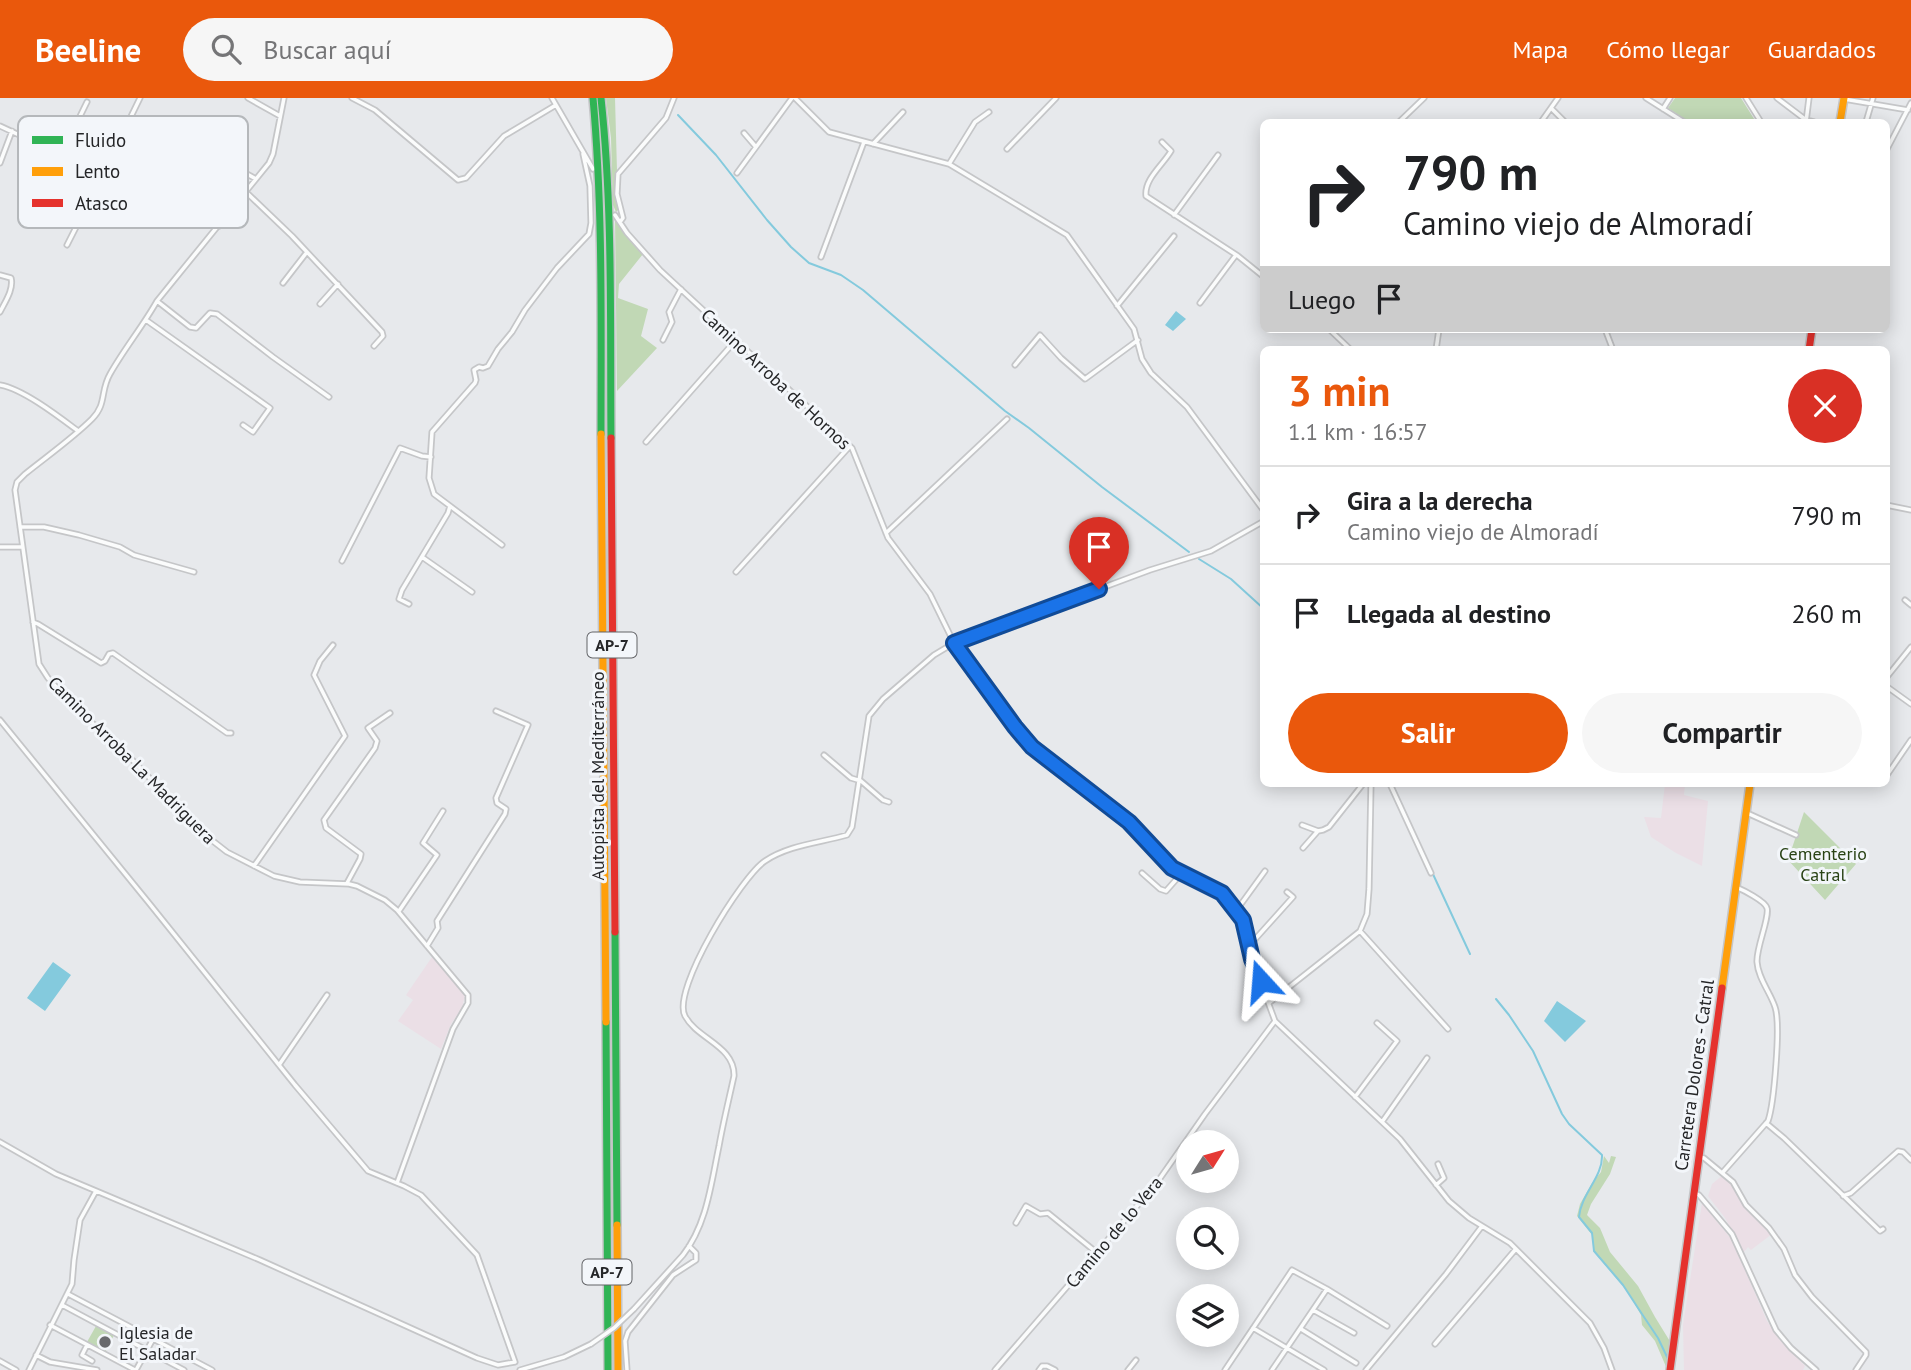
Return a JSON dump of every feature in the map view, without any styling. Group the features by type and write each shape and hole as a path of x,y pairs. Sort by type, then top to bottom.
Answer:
{"main road":[{"name":"Autopista del Mediterráneo","path":"593,98 600,222 608,1370"},
{"name":"Autopista del Mediterráneo","path":"601,98 608,196 618,1370"},
{"path":"1840,119 1844,98"},
{"name":"Carretera Dolores - Catral","path":"1670,1370 1750,787"}],"street":[{"path":"131,116 140,98"},
{"path":"248,98 281,116"},
{"name":"Camino Arroba La Madriguera","path":"248,191 273,154 285,98"},
{"path":"352,98 374,110 458,180 466,178 504,136 556,105"},
{"path":"552,98 593,169"},
{"path":"620,222 623,216 617,194 618,174 666,118 674,98"},
{"path":"737,173 794,98 829,132 949,164 1067,235 1134,329 1142,359 1151,373 1187,407 1260,506"},
{"path":"1007,149 1056,98"},
{"path":"1402,119 1424,98"},
{"path":"1543,119 1558,98"},
{"path":"1646,98 1679,119"},
{"path":"1663,109 1670,98"},
{"path":"1746,98 1759,119"},
{"path":"1777,98 1803,119"},
{"path":"1806,119 1809,98"},
{"path":"1844,98 1908,110"},
{"path":"1867,119 1873,98"},
{"path":"80,116 87,102"},
{"path":"1890,143 1911,103"},
{"path":"1551,108 1562,119"},
{"path":"949,164 975,122 989,111"},
{"path":"873,144 903,112"},
{"path":"0,125 18,134"},
{"path":"0,163 12,131"},
{"path":"744,133 756,147"},
{"path":"821,257 864,142"},
{"path":"1162,142 1171,151 1147,184 1146,196 1260,274"},
{"path":"502,545 434,494 429,478 430,440 432,432 475,383 474,370 488,366 557,268 589,234 590,186 583,154"},
{"path":"1174,215 1218,155"},
{"path":"248,175 256,180"},
{"path":"248,193 382,332 383,336 374,346"},
{"name":"Camino Arroba de Hornos","path":"615,215 660,270 850,446 888,538 930,594 954,643 1032,747 1129,822 1165,862 1181,874 1212,886 1222,893 1243,920 1252,959 1275,1021 1400,1139 1449,1201 1510,1243 1590,1322 1612,1370"},
{"path":"67,245 76,228"},
{"name":"Camino Arroba La Madriguera","path":"217,228 157,301 109,376 104,386 102,407 92,419 17,482 15,490 39,664 76,709 120,747 200,831 227,852 274,876 308,882 346,884 385,900 398,911 468,995 468,1003 453,1029 397,1183"},
{"path":"1117,306 1174,236"},
{"path":"282,283 307,252"},
{"path":"1200,303 1236,255"},
{"path":"0,275 13,281 0,312"},
{"path":"320,304 338,284"},
{"path":"663,340 672,322 669,312 681,289"},
{"path":"157,301 190,327 196,328 210,313 217,314 329,397"},
{"path":"146,320 270,408 253,432 243,425"},
{"path":"1333,333 1347,346"},
{"path":"1015,365 1040,335 1085,379 1138,340"},
{"path":"646,442 736,340"},
{"path":"0,385 9,387 50,411 78,431"},
{"path":"886,533 1007,419"},
{"path":"736,572 850,446"},
{"path":"342,561 400,448 431,457"},
{"path":"409,604 400,599 402,590 448,513 451,507 448,503"},
{"path":"1890,506 1911,510"},
{"path":"0,720 368,1171 421,1195 477,1255 520,1370 564,1357 591,1344 614,1328 690,1246 701,1223 707,1201 734,1069 727,1055 684,1015 683,1002 696,960 727,908 762,863 811,842 846,835 852,827 869,716 883,698 934,654 954,643 1150,570 1211,551 1260,523"},
{"path":"20,527 44,527 66,532 194,572"},
{"path":"0,547 22,547"},
{"path":"422,557 472,592"},
{"path":"1905,600 1911,605"},
{"path":"32,622 101,663 113,653 227,733 231,733"},
{"path":"254,866 345,736 314,675 320,661 333,645"},
{"path":"1890,673 1911,647"},
{"path":"1890,689 1911,704"},
{"path":"427,946 438,928 438,921 505,814 506,809 497,803 496,798 528,725 496,711"},
{"path":"346,884 361,854 326,828 324,820 375,748 377,741 368,728 390,713"},
{"path":"1890,771 1911,740"},
{"path":"824,755 851,778 859,780 889,802"},
{"path":"1302,825 1318,831 1329,827 1361,787"},
{"path":"1269,1003 1360,931 1367,914 1369,889 1371,787"},
{"path":"1391,787 1431,873"},
{"path":"398,911 437,855 423,842 443,811"},
{"path":"1746,812 1796,835"},
{"path":"1303,848 1318,831"},
{"path":"1236,911 1265,871"},
{"path":"1142,873 1160,890 1166,891 1181,874"},
{"path":"1723,1172 1771,1114 1777,1020 1776,1010 1758,970 1757,960 1767,908 1736,887"},
{"path":"1249,946 1293,897 1287,892"},
{"path":"1360,931 1448,1029"},
{"path":"279,1065 327,995"},
{"name":"Camino de lo Vera","path":"995,1370 1156,1184 1275,1021"},
{"path":"1356,1097 1397,1041 1377,1023"},
{"path":"1382,1122 1427,1058"},
{"path":"1766,1123 1880,1231 1883,1229"},
{"path":"0,1142 56,1174 260,1260 477,1358 498,1365 515,1362"},
{"path":"1843,1196 1851,1193 1898,1151 1911,1160"},
{"path":"1699,1157 1704,1158 1733,1182 1746,1205 1777,1238 1795,1275 1812,1297 1866,1352 1856,1370"},
{"path":"1436,1185 1444,1178 1438,1164"},
{"path":"29,1370 72,1284 80,1220 96,1191"},
{"path":"1694,1193 1699,1195 1732,1234 1776,1330 1790,1348 1816,1370"},
{"path":"1016,1223 1026,1206 1040,1214 1048,1213 1097,1253"},
{"path":"1366,1370 1482,1226"},
{"path":"627,1370 625,1341 628,1332 673,1275 696,1260 696,1253 690,1246"},
{"path":"1435,1344 1516,1249"},
{"path":"1226,1370 1292,1270 1387,1326"},
{"path":"1272,1370 1327,1289"},
{"path":"68,1294 212,1370"},
{"path":"62,1304 184,1370"},
{"path":"1313,1310 1354,1333"},
{"path":"99,1324 105,1313"},
{"path":"50,1325 136,1370 153,1339"},
{"path":"1254,1328 1324,1370"},
{"path":"1300,1329 1356,1363"},
{"path":"88,1345 82,1355 92,1361"},
{"path":"36,1355 50,1362 97,1370"},
{"path":"1128,1370 1136,1360"},
{"path":"0,1361 16,1370"},
{"path":"193,1370 197,1362"},
{"path":"1039,1370 1042,1366 1055,1370"}],"shaded area":[{"path":"1665,787 1685,787 1684,795 1708,801 1702,866 1651,837 1644,817 1661,818"},
{"path":"432,957 465,995 462,1008 451,1024 441,1049 398,1021 413,1000 406,995"},
{"path":"1723,1175 1747,1208 1772,1234 1751,1250 1748,1247 1744,1252 1725,1218 1708,1196 1712,1184"},
{"path":"1702,1203 1732,1240 1767,1321 1780,1340 1805,1366 1803,1370 1684,1370 1683,1325"}],"green space":[{"path":"606,98 615,98 615,199 619,209 616,212 613,205 611,138"},
{"path":"1675,98 1741,98 1754,119 1684,119 1668,108"},
{"path":"615,217 643,254 619,284 618,298 648,309 641,336 657,348 617,391"},
{"name":"Cementerio Catral","path":"1804,812 1856,864 1825,900 1788,860"},
{"path":"1604,1156 1609,1163 1611,1156 1616,1157 1610,1174 1587,1215 1600,1228 1610,1252 1638,1286 1671,1343 1667,1369 1655,1341 1642,1325 1641,1315 1628,1292 1593,1251 1593,1236 1577,1216 1580,1204 1601,1172"},
{"path":"96,1326 114,1335 112,1339 104,1336 99,1345 107,1349 105,1352 87,1342"}],"water":[{"path":"1176,311 1186,319 1173,331 1165,325"},
{"path":"53,962 71,975 45,1011 27,998"},
{"path":"1557,1001 1586,1021 1565,1042 1544,1021"}],"waterway":[{"path":"678,115 716,155 767,220 809,263 841,275 863,290 1005,411 1189,552"},
{"path":"1199,559 1231,579 1260,605"},
{"path":"1432,872 1470,954"},
{"path":"1496,999 1533,1051 1562,1114 1602,1155 1599,1171 1579,1217 1592,1233 1594,1251 1623,1285 1658,1338 1668,1359"}],"traffic: fast":[{"path":"593,98 600,224 601,434"},
{"path":"601,98 609,225 611,438"},
{"path":"615,932 617,1225"},
{"path":"606,1022 608,1370"}],"traffic: slow":[{"path":"1840,119 1844,98"},
{"path":"601,434 606,1022"},
{"path":"1722,988 1750,787"},
{"path":"617,1225 618,1370"}],"traffic: jam":[{"path":"1810,346 1811,333"},
{"path":"611,438 615,932"},
{"path":"1670,1370 1722,988"}],"place":[{"name":"Iglesia de El Saladar","path":"105,1342"}],"route":[{"path":"1099,589 954,643 1032,747 1129,822 1172,868 1222,893 1243,920 1252,959 1261,981"}]}
